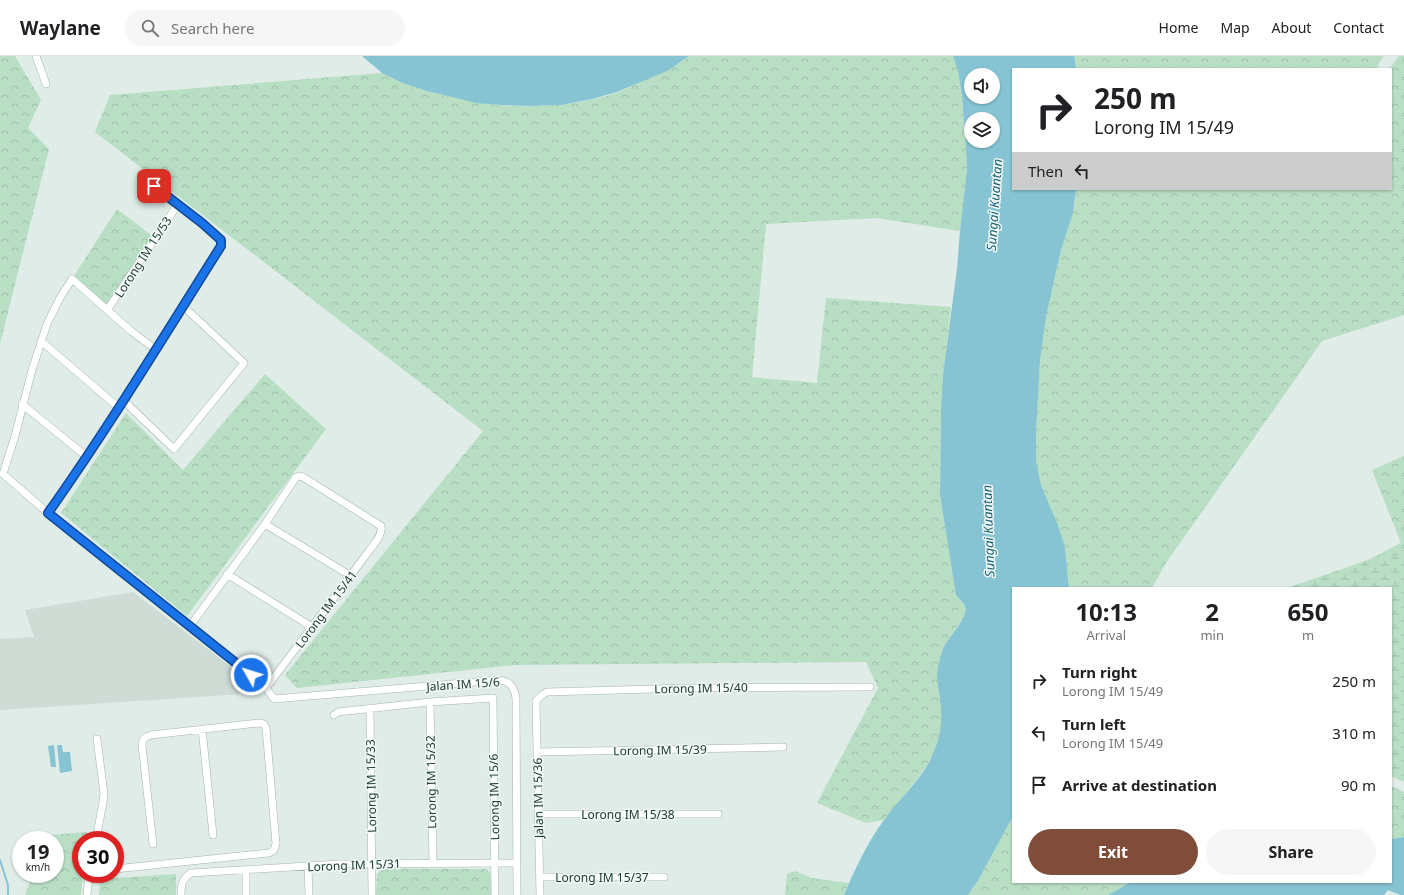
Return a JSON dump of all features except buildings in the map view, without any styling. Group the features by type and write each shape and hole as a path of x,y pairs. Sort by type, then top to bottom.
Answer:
{"street":[{"path":"36,56 46,84"},
{"path":"48,513 120,408 155,349 222,243 221,240 202,223 141,175"},
{"name":"Lorong IM 15/53","path":"108,309 178,204"},
{"path":"155,349 131,331 108,309 72,280 53,310 42,341 22,404 4,474 48,513 266,688"},
{"path":"124,401 174,449 244,363 183,306"},
{"path":"42,341 120,408"},
{"path":"22,404 87,456"},
{"name":"Lorong IM 15/41","path":"265,524 292,482 296,477 300,476 381,528 380,534 351,576 266,688"},
{"path":"190,626 265,524 351,576"},
{"path":"227,574 312,627"},
{"name":"Jalan IM 15/6","path":"266,688 274,699 499,680 509,682 516,698 517,895"},
{"name":"Lorong IM 15/40","path":"536,701 547,692 690,688 870,687"},
{"name":"Lorong IM 15/6","path":"430,702 493,698 495,895"},
{"name":"Jalan IM 15/36","path":"536,701 540,895"},
{"path":"334,715 338,712 430,702"},
{"name":"Lorong IM 15/32","path":"430,702 432,863"},
{"name":"Lorong IM 15/33","path":"370,708 372,895"},
{"path":"124,868 269,853 276,848 266,728 264,724 259,723 202,729 151,735 144,738 142,742 153,844"},
{"path":"202,729 213,835"},
{"path":"97,739 104,794 98,831"},
{"name":"Lorong IM 15/39","path":"537,752 783,748"},
{"name":"Lorong IM 15/38","path":"538,814 718,814"},
{"name":"Lorong IM 15/31","path":"181,895 182,881 191,873 372,863 516,863"},
{"path":"308,866 309,895"},
{"path":"246,870 246,895"},
{"name":"Lorong IM 15/37","path":"540,877 664,877"},
{"path":"87,895 88,883"}],"shaded area":[{"path":"133,592 243,676 244,694 0,710 0,639 34,637 25,610"}],"green space":[{"path":"0,56 15,56 41,100 28,128 49,149 0,344"},
{"path":"689,56 953,56 958,71 962,96 964,148 966,148 967,168 960,231 877,218 766,224 752,377 817,383 826,298 951,307 943,374 940,495 956,595 964,604 966,609 960,623 945,645 940,661 938,690 942,721 940,736 935,749 912,786 884,820 866,823 817,803 878,688 866,662 515,665 297,688 285,675 483,431 95,132 110,95 382,73 410,85 467,101 497,105 557,105 587,100 619,92 684,60"},
{"path":"1074,56 1384,56 1377,68 1076,68"},
{"path":"1399,56 1404,56 1404,315 1322,341 1166,563 1153,587 1069,587 1065,547 1058,525 1041,485 1036,460 1036,433 1040,361 1046,317 1061,250 1073,213 1076,190 1392,190 1392,68 1390,68"},
{"path":"117,209 155,238 108,309 72,279"},
{"path":"265,374 326,429 187,616 61,513 126,413 183,470"},
{"path":"1404,456 1404,554 1368,560 1401,543 1372,470"},
{"path":"1404,554 1404,782 1392,776 1392,587 1290,587 1368,560"},
{"path":"1392,786 1404,792 1404,837 1392,839"},
{"path":"1012,818 1012,883 1129,883 1108,895 968,895 979,879"},
{"path":"72,833 72,883 82,883 81,895 25,895 30,883 64,883 64,834"},
{"path":"383,869 486,869 490,873 492,895 376,895 377,874"},
{"path":"795,871 812,878 849,883 844,895 785,895 787,874"},
{"path":"176,874 176,895 99,895 100,883 124,883 124,877"}],"water":[{"path":"362,56 689,56 669,70 617,92 561,105 529,106 476,103 427,91 403,83 382,73"},
{"name":"Sungai Kuantan","path":"953,56 1074,56 1076,68 1012,68 1012,190 1076,190 1073,213 1061,250 1046,317 1040,361 1036,433 1036,460 1041,485 1058,525 1065,547 1069,587 1012,587 1012,818 979,879 968,895 844,895 872,838 890,812 921,774 934,751 939,736 941,722 937,671 944,646 961,623 966,609 964,604 956,595 940,495 943,374 957,269 967,168 966,148 1000,148 1000,112 964,112 964,125 962,96 958,71"},
{"path":"54,745 56,767 51,767 48,746"},
{"path":"57,745 62,745 63,752 70,752 72,771 60,773"},
{"path":"1404,837 1404,895 1388,890 1384,895 1108,895 1129,883 1392,883 1392,839"}],"waterway":[{"path":"0,860 8,885 8,895"}],"route":[{"path":"154,186 202,223 221,240 222,243 155,349 120,408 48,513 251,675"}]}
